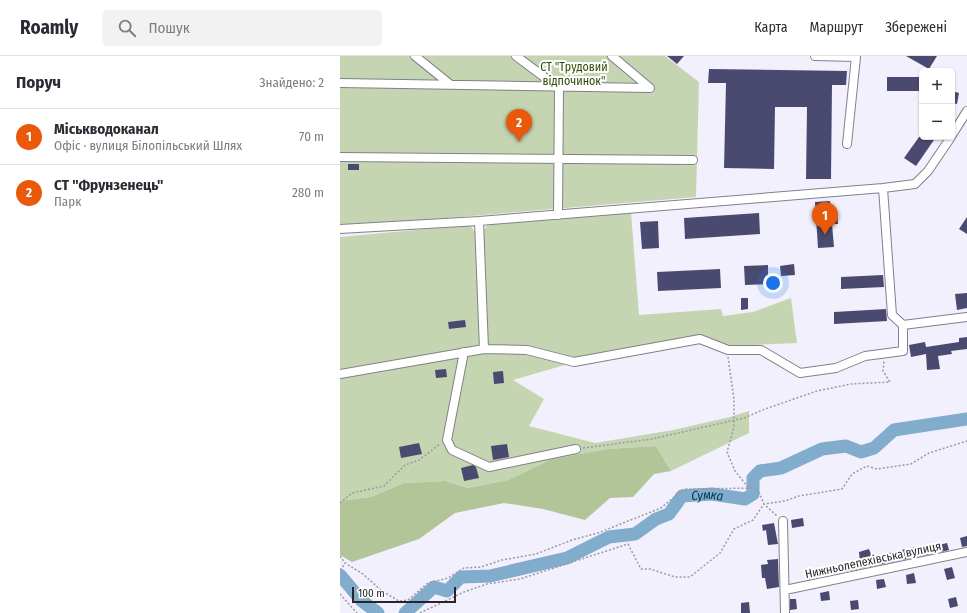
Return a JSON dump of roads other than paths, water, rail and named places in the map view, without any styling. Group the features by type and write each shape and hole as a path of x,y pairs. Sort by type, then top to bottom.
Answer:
{"street":[{"path":"415,56 451,85"},
{"path":"516,56 559,88"},
{"path":"340,83 559,88 650,88 612,56"},
{"path":"815,56 856,57 847,144"},
{"path":"558,215 559,88"},
{"path":"955,130 967,111"},
{"path":"340,229 558,215 883,188 915,184 928,171 948,140"},
{"path":"340,157 692,160"},
{"path":"340,374 484,349 527,350 574,362 700,339 728,350 761,350 800,373 836,368 865,356 903,351 903,325 892,315 883,188"},
{"path":"479,221 484,349"},
{"path":"903,325 967,317"},
{"path":"464,352 447,440 452,450 489,467 576,449"},
{"path":"783,521 785,613"},
{"name":"Нижньолепехівська вулиця","path":"785,590 967,552"}],"waterway":[{"name":"Сумка","path":"405,613 434,587 447,591 461,577 490,576 567,558 609,537 635,534 656,519 669,514 682,496 712,494 745,499 753,494 753,478 760,471 781,468 822,449 846,446 861,452 874,448 894,430 967,419"},
{"name":"Сумка","path":"340,575 362,601 378,613"}],"place":[{"name":"СТ \"Фрунзенець\"","path":"519,142"},
{"name":"Міськводоканал","path":"825,235"}],"park label":[{"name":"СТ \"Трудовий відпочинок\"","path":"574,74"}]}
